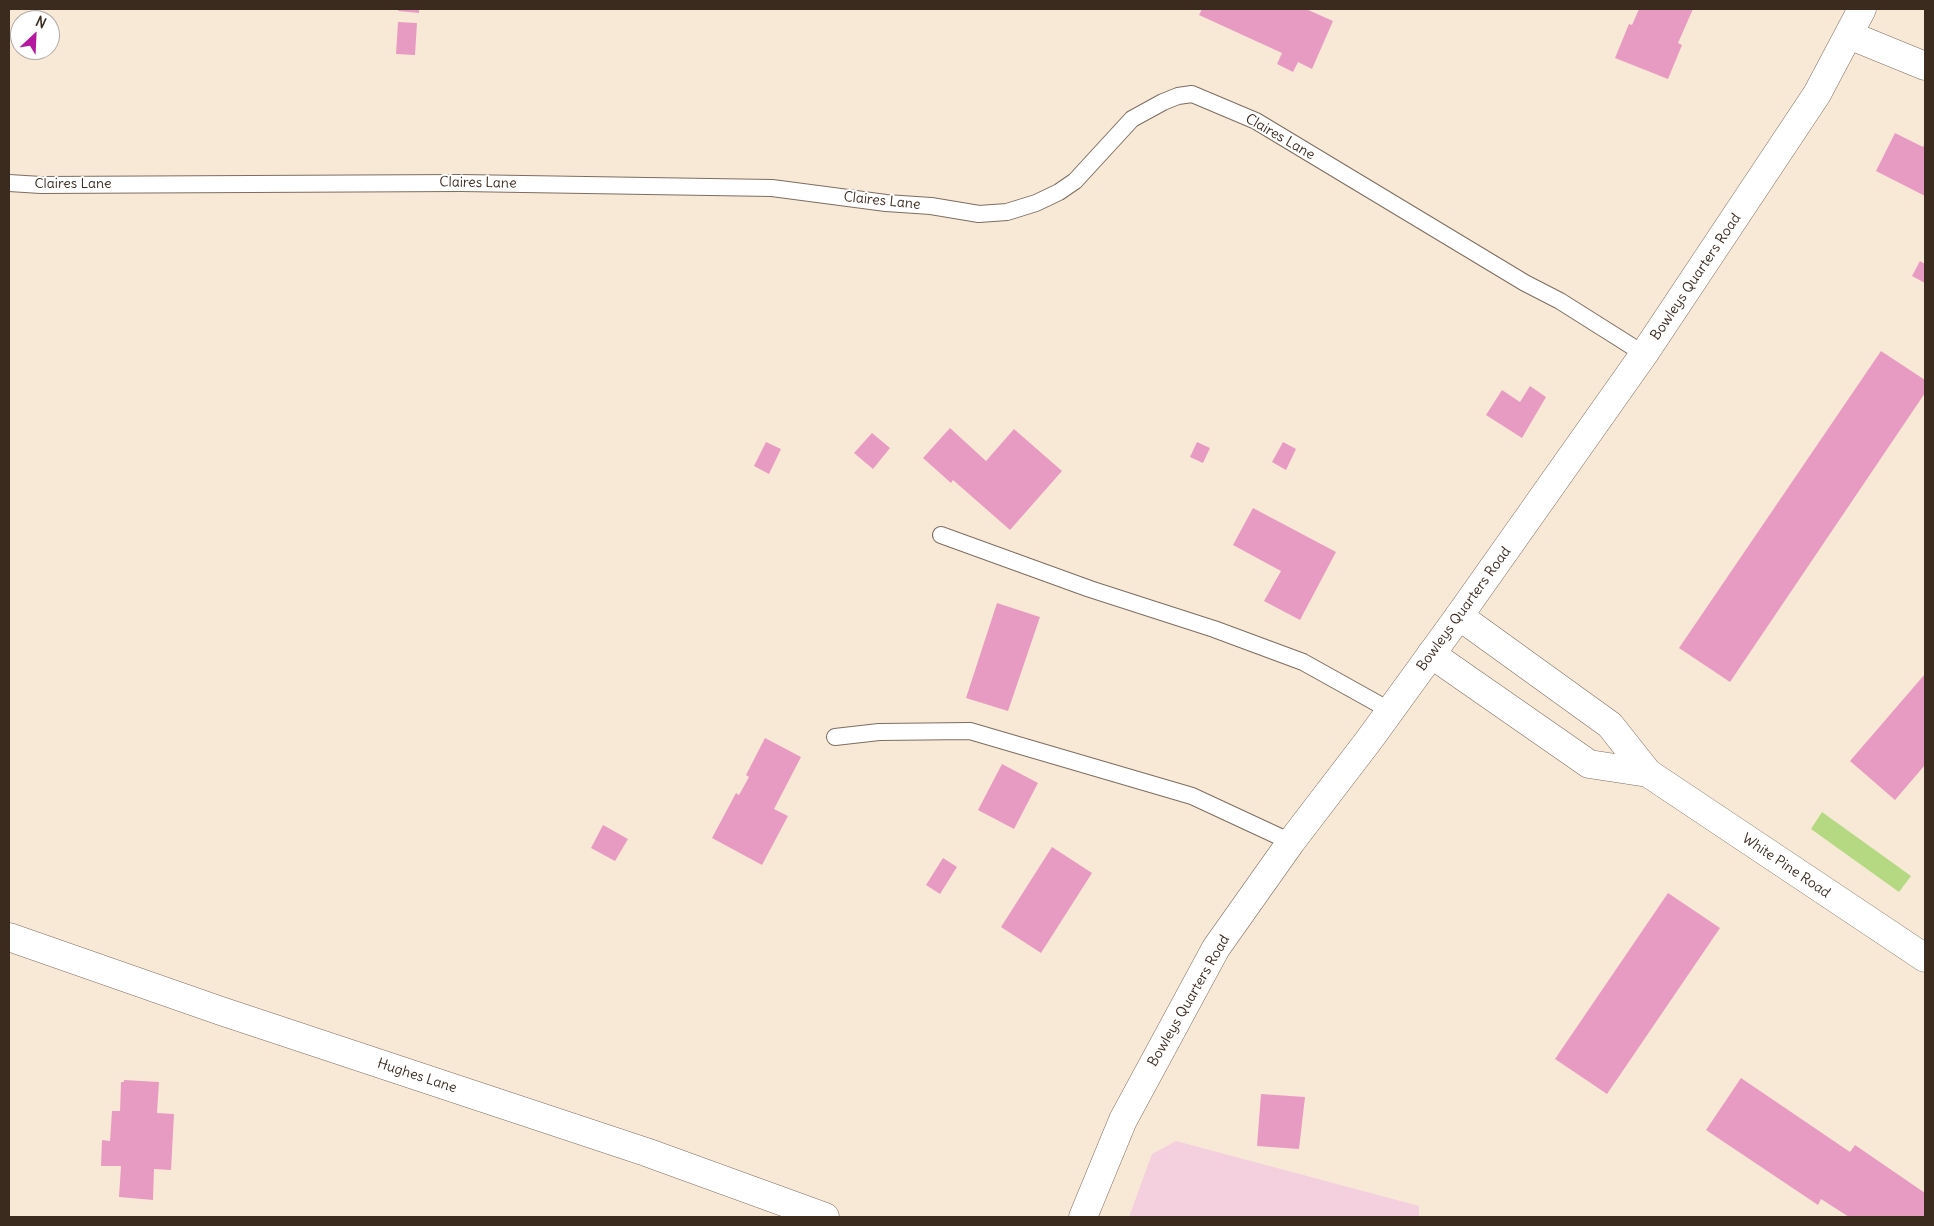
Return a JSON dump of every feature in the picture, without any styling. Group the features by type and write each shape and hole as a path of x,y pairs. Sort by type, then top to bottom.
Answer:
{"street":[{"name":"Bowleys Quarters Road","path":"1083,1217 1122,1120 1212,957 1291,842 1391,710 1459,616 1644,354 1817,94 1862,9"},
{"path":"1849,35 1925,66"},
{"name":"White Pine Road","path":"1459,616 1610,725 1648,773 1925,958"},
{"name":"White Pine Road","path":"1431,654 1589,764 1648,773"},
{"name":"Hughes Lane","path":"9,937 221,1011 646,1152 825,1217"}],"lane":[{"name":"Claires Lane","path":"9,184 461,182 772,188 886,203 931,206 979,214 1007,212 1036,203 1059,192 1075,181 1132,119 1163,102 1178,96 1192,94 1256,121 1517,278 1560,301 1644,354"},
{"path":"941,535 1090,589 1214,629 1302,662 1391,710"},
{"path":"835,737 879,732 970,731 1192,796 1291,842"}],"shaded area":[{"path":"1176,1141 1419,1206 1419,1217 1129,1217 1152,1154"}],"green space":[{"path":"1822,812 1911,876 1899,892 1811,829"}],"building":[{"path":"399,9 419,9 419,13 398,11"},
{"path":"1202,9 1306,9 1333,21 1312,69 1298,62 1293,72 1277,64 1282,53 1199,15"},
{"path":"1639,9 1693,9 1678,43 1682,45 1668,79 1615,58 1629,24 1632,25"},
{"path":"398,22 417,23 415,55 396,54"},
{"path":"1895,133 1923,147 1925,142 1925,196 1876,171"},
{"path":"1920,261 1925,264 1925,283 1912,276"},
{"path":"1881,351 1925,380 1925,393 1730,682 1679,648"},
{"path":"1530,386 1546,397 1522,438 1486,415 1502,390 1520,402"},
{"path":"950,428 986,461 1014,429 1062,471 1010,530 953,480 951,483 923,458"},
{"path":"872,433 890,448 873,469 854,453"},
{"path":"766,442 781,449 769,474 754,466"},
{"path":"1197,442 1210,448 1203,463 1190,457"},
{"path":"1283,442 1296,449 1286,470 1272,462"},
{"path":"1253,508 1336,552 1300,620 1264,601 1281,571 1233,545"},
{"path":"997,603 1040,617 1008,711 966,698"},
{"path":"1925,674 1925,765 1895,800 1850,761"},
{"path":"765,738 801,757 774,809 788,816 762,865 712,838 736,793 739,795 749,777 746,775"},
{"path":"1002,764 1038,783 1014,829 978,810"},
{"path":"603,825 628,839 615,861 591,848"},
{"path":"1052,847 1092,873 1041,953 1001,927"},
{"path":"943,858 957,867 940,894 926,885"},
{"path":"1668,893 1720,928 1607,1094 1555,1059"},
{"path":"1741,1078 1850,1152 1855,1145 1925,1193 1925,1217 1849,1217 1821,1199 1818,1205 1706,1130"},
{"path":"124,1080 159,1082 157,1113 174,1114 171,1170 154,1169 153,1200 119,1197 121,1166 101,1166 102,1140 110,1141 112,1111 120,1111 121,1082 124,1082"},
{"path":"1261,1094 1305,1097 1299,1149 1257,1146"}]}
